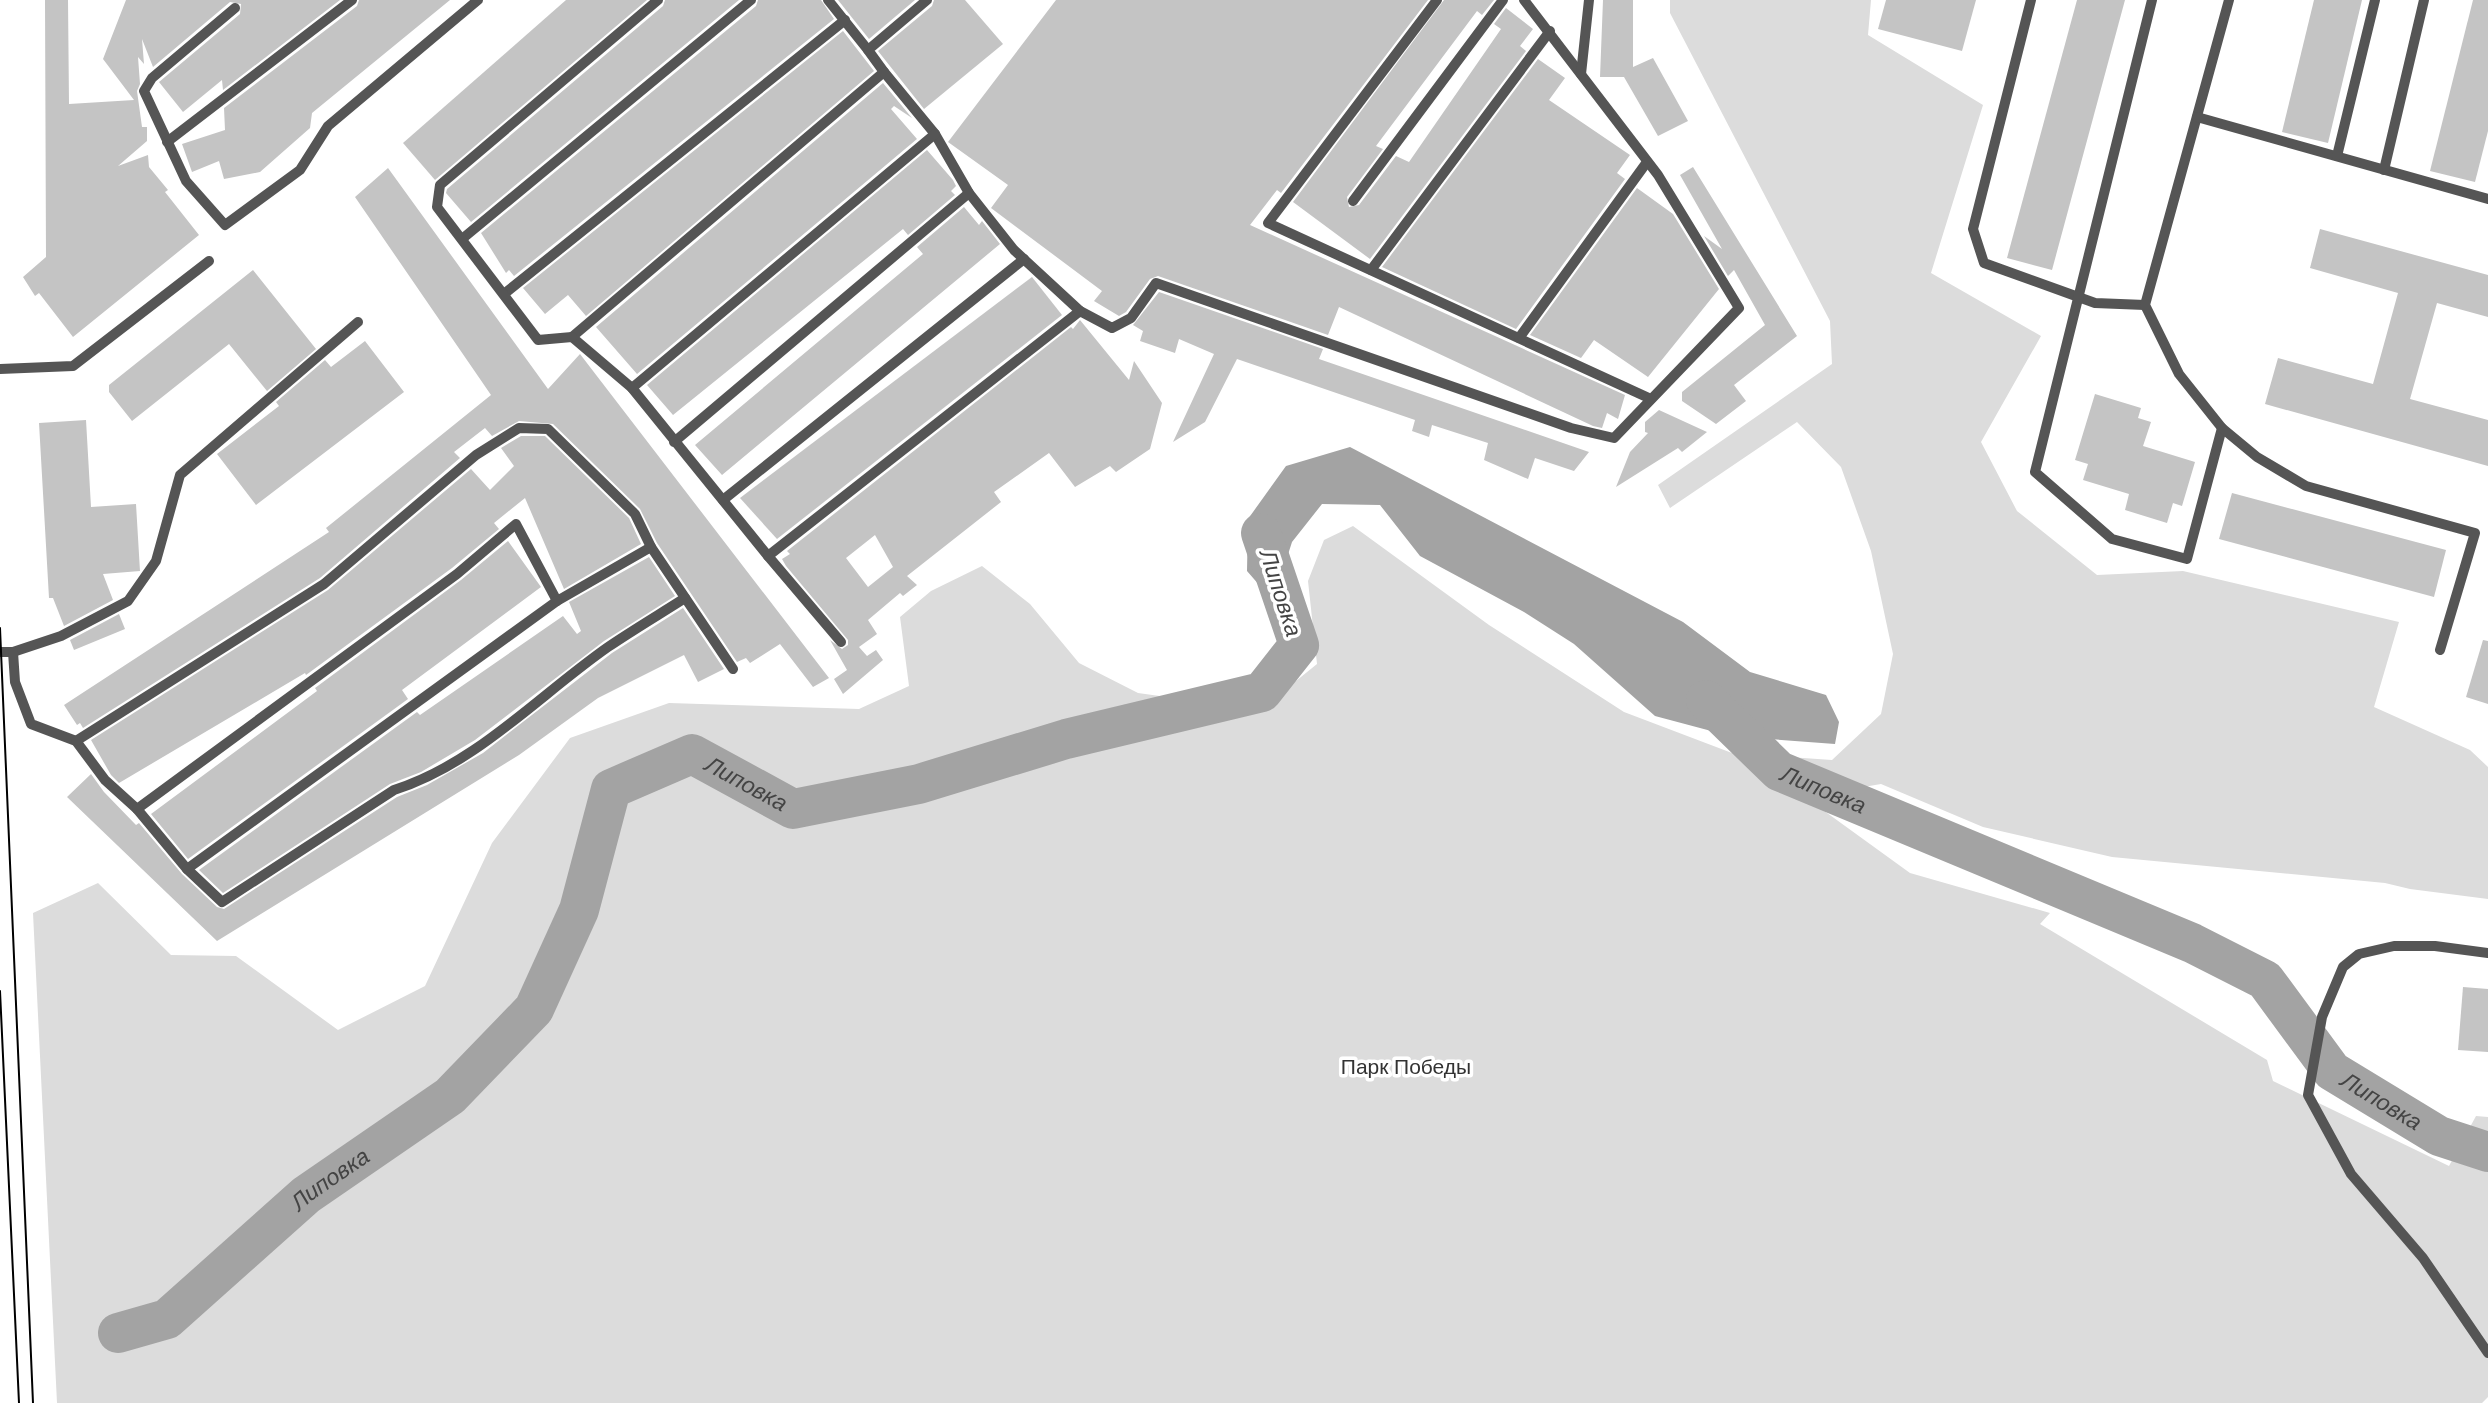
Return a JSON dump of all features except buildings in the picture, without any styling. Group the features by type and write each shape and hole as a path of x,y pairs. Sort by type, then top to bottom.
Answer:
{"lane":[{"path":"167,142 352,0"},
{"path":"235,8 152,78 144,91 186,181 225,225 300,170 328,126 478,0"},
{"path":"657,0 440,185 437,207 538,340 572,337 884,72"},
{"path":"462,239 751,0"},
{"path":"828,0 935,134 970,193 1024,259 1080,311 1112,328 1131,318 1156,283 1571,428 1614,438 1738,308 1647,162 1524,0"},
{"path":"868,50 927,0"},
{"path":"1437,0 1268,223 1651,399"},
{"path":"1353,201 1503,0"},
{"path":"1581,74 1589,0"},
{"path":"2031,0 1973,229 1984,263 2095,303 2146,306"},
{"path":"2152,0 2035,472 2112,539 2187,559 2222,428"},
{"path":"2229,0 2146,306 2179,374 2222,428 2257,457 2306,486 2475,533 2440,650"},
{"path":"2337,156 2375,0"},
{"path":"2384,170 2424,0"},
{"path":"504,295 845,20"},
{"path":"1371,270 1550,31"},
{"path":"2197,117 2488,199"},
{"path":"632,388 935,134"},
{"path":"1519,338 1647,162"},
{"path":"674,442 970,193"},
{"path":"723,500 1024,259"},
{"path":"0,369 73,366 209,261"},
{"path":"768,556 1080,311"},
{"path":"0,652 13,652 61,636 128,601 156,561 180,475 358,322"},
{"path":"572,337 632,388 841,642"},
{"path":"76,741 324,584 476,455 519,428 548,429 635,514 651,547 733,669"},
{"path":"137,809 457,574 516,524 556,601"},
{"path":"187,869 556,601 651,547"},
{"path":"13,652 15,682 31,724 76,741 105,780 137,809 187,869 222,902 394,790 424,781 499,733 608,647 685,598"},
{"path":"2488,953 2435,946 2394,946 2359,954 2343,967 2322,1017 2308,1095 2351,1174 2423,1258 2488,1353"}],"green space":[{"name":"Парк Победы","path":"1670,0 1871,0 1868,35 1983,105 1931,273 2041,336 1981,442 2017,511 2097,575 2183,571 2399,622 2374,707 2470,750 2488,767 2488,899 2385,883 2112,857 1983,827 1881,784 1805,797 1910,873 2050,913 2040,924 2267,1060 2273,1081 2449,1166 2476,1116 2488,1117 2488,1397 2482,1403 57,1403 33,913 98,883 171,955 236,956 338,1030 425,986 492,843 570,738 669,703 859,709 909,686 900,617 931,591 982,566 1030,604 1079,663 1138,693 1260,710 1317,664 1308,581 1324,540 1353,526 1489,625 1624,712 1732,753 1832,760 1881,714 1893,654 1871,551 1841,467 1797,422 1670,508 1658,485 1832,364 1830,321 1670,13"}],"shaded area":[{"path":"1350,447 1683,622 1750,672 1826,695 1839,722 1835,744 1730,736 1655,716 1574,644 1524,612 1420,556 1380,505 1322,504 1292,542 1273,601 1247,571 1248,519 1286,466"}],"waterway":[{"name":"Липовка","path":"118,1333 167,1319 306,1195 450,1096 534,1009 579,910 611,789 692,754 793,809 919,784 1066,739 1262,692 1299,645 1261,533"},
{"name":"Липовка","path":"1706,700 1779,771 2192,943 2265,980 2332,1071 2439,1136 2488,1152"}],"tram line":[{"path":"0,628 33,1403"},
{"path":"0,991 19,1403"}]}
